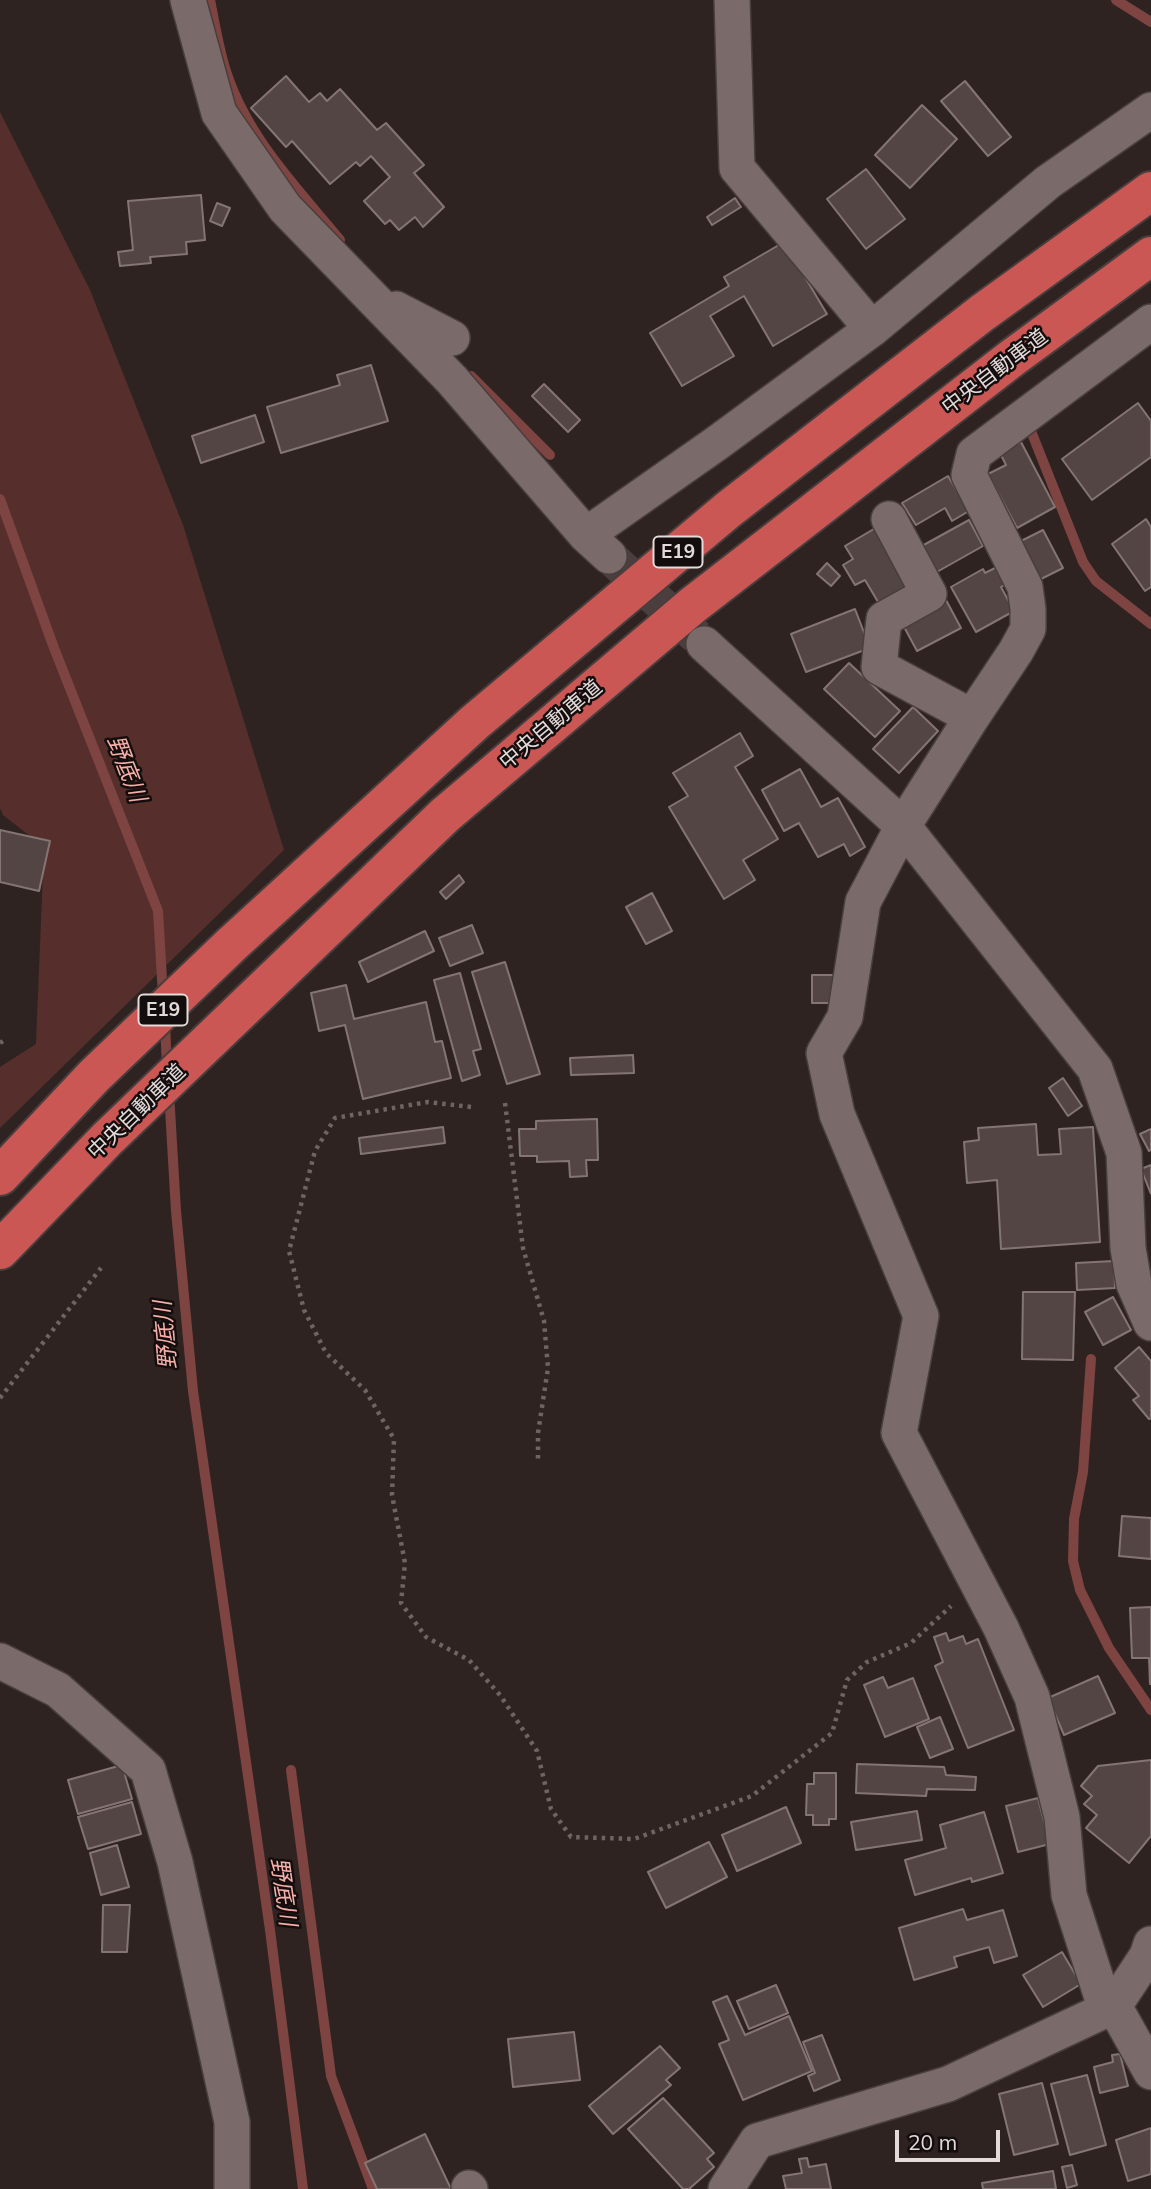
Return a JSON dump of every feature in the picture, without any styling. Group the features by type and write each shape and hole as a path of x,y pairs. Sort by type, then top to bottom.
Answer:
{"highway":[{"name":"E19","path":"0,1176 94,1076 232,944 475,722 729,509 982,313 1151,191"},
{"name":"中央自動車道","path":"0,1250 107,1139 445,815 693,605 1012,358 1151,256"}],"street":[{"path":"188,0 219,113 285,208 452,380 598,545 717,443 872,329 1048,182 1151,110"},
{"path":"732,0 737,168 872,329"},
{"path":"369,294 452,338"},
{"path":"1151,321 974,454 969,475 1025,587 1028,629 903,826 863,902 845,1017 824,1054 837,1114 921,1316 899,1433 1001,1628 1032,1697 1062,1817 1069,1895 1110,2008 1151,2072"},
{"path":"889,519 929,594 884,619 879,667 972,717"},
{"path":"704,644 903,826 1095,1069 1124,1153 1128,1248 1134,1284 1151,1324"},
{"path":"0,1661 58,1690 148,1770 175,1862 232,2122 232,2189"},
{"path":"726,2189 757,2141 948,2084 1110,2008 1147,1956 1151,1944"}],"path":[{"path":"0,1042 6,1039"},
{"path":"471,1107 428,1102 335,1118 315,1151 289,1251 304,1310 326,1353 365,1390 394,1439 392,1495 405,1563 401,1603 426,1637 469,1660 500,1695 537,1751 551,1809 570,1838 634,1839 752,1796 832,1733 847,1680 867,1662 911,1643 977,1581"},
{"path":"505,1103 523,1248 544,1321 548,1368 538,1433 538,1459"},
{"path":"0,1398 101,1268"}],"shaded area":[{"path":"0,112 90,290 183,525 284,850 0,1128 0,1067 36,1044 44,847 3,815 0,808"}],"building":[{"path":"286,76 309,102 320,93 327,101 340,89 377,130 386,123 424,165 414,173 444,207 423,227 415,217 399,230 390,220 385,224 364,201 390,177 371,156 360,166 356,162 330,184 292,141 286,147 251,108"},
{"path":"965,81 1011,137 988,156 941,101"},
{"path":"922,105 957,139 910,188 875,155"},
{"path":"866,169 905,219 866,249 827,199"},
{"path":"201,195 205,240 186,242 187,254 150,257 151,263 120,266 118,252 133,250 128,201"},
{"path":"735,198 741,207 712,225 707,217"},
{"path":"217,203 230,208 222,226 210,221"},
{"path":"784,242 827,314 773,346 744,296 710,316 734,356 682,386 650,333 729,286 724,277"},
{"path":"371,365 388,421 281,453 267,407 340,385 337,375"},
{"path":"544,384 580,420 568,432 532,396"},
{"path":"1138,403 1151,421 1151,457 1092,500 1062,459"},
{"path":"255,415 264,442 201,463 192,436"},
{"path":"1021,442 1055,507 1017,528 988,474 1006,465 1000,453"},
{"path":"948,476 969,511 952,521 945,508 916,525 902,503"},
{"path":"1146,519 1151,527 1151,587 1145,591 1112,544"},
{"path":"969,520 983,546 935,573 920,547"},
{"path":"884,523 920,584 881,607 865,580 855,585 843,565 853,559 845,546"},
{"path":"1043,530 1063,568 1039,580 1019,542"},
{"path":"827,563 840,576 831,586 817,574"},
{"path":"999,566 1008,583 1001,587 1014,611 976,632 951,587 983,569 985,573"},
{"path":"946,600 961,628 917,651 902,623"},
{"path":"855,609 870,648 806,672 791,634"},
{"path":"849,663 900,711 875,737 824,689"},
{"path":"913,707 938,731 899,773 873,749"},
{"path":"740,733 753,756 735,767 778,839 743,860 755,880 724,899 669,807 688,796 673,773"},
{"path":"800,769 821,807 838,798 865,847 850,856 844,844 818,857 799,823 784,831 762,790"},
{"path":"0,830 50,841 39,891 0,882"},
{"path":"459,875 464,882 446,899 440,892"},
{"path":"652,893 672,931 646,944 626,907"},
{"path":"472,925 483,953 450,966 439,938"},
{"path":"425,931 434,951 368,982 359,962"},
{"path":"505,962 540,1074 507,1084 472,972"},
{"path":"460,973 481,1049 473,1051 480,1075 462,1081 434,980"},
{"path":"812,975 834,975 834,1003 812,1003"},
{"path":"346,985 354,1019 426,1002 435,1042 442,1041 451,1078 363,1099 345,1025 319,1031 311,993"},
{"path":"633,1055 634,1073 571,1075 570,1058"},
{"path":"1063,1078 1082,1106 1068,1116 1049,1088"},
{"path":"597,1119 598,1160 586,1160 587,1176 570,1177 569,1161 537,1162 537,1156 520,1156 519,1129 536,1129 536,1121"},
{"path":"1036,1124 1038,1155 1061,1154 1059,1129 1093,1127 1100,1242 1001,1249 997,1180 967,1183 964,1142 979,1140 978,1128"},
{"path":"443,1127 445,1143 361,1154 359,1138"},
{"path":"1151,1129 1151,1150 1149,1151 1140,1134"},
{"path":"1151,1165 1151,1194 1141,1169"},
{"path":"1114,1261 1115,1288 1077,1290 1076,1263"},
{"path":"1023,1292 1075,1292 1073,1360 1022,1359"},
{"path":"1113,1297 1131,1330 1103,1345 1085,1312"},
{"path":"1139,1347 1151,1361 1149,1419 1133,1400 1139,1396 1115,1368"},
{"path":"1122,1516 1151,1518 1151,1559 1119,1556"},
{"path":"1151,1607 1150,1684 1149,1658 1132,1658 1130,1608"},
{"path":"946,1633 949,1641 963,1636 966,1644 978,1639 1014,1730 968,1748 935,1666 943,1662 934,1637"},
{"path":"1098,1676 1115,1713 1064,1735 1048,1698"},
{"path":"883,1677 888,1688 913,1678 929,1719 885,1737 864,1685"},
{"path":"940,1717 953,1749 930,1758 917,1727"},
{"path":"1151,1760 1151,1836 1129,1863 1086,1828 1097,1815 1084,1804 1092,1796 1081,1786 1098,1766"},
{"path":"857,1764 944,1767 946,1775 976,1777 975,1790 927,1789 926,1796 856,1793"},
{"path":"122,1765 132,1799 78,1814 68,1780"},
{"path":"814,1773 836,1773 836,1819 829,1819 829,1825 813,1825 813,1815 806,1815 807,1784 814,1784"},
{"path":"1038,1798 1050,1844 1018,1852 1006,1806"},
{"path":"132,1802 141,1834 88,1849 78,1817"},
{"path":"786,1807 801,1843 737,1871 722,1835"},
{"path":"917,1811 922,1840 856,1850 851,1822"},
{"path":"984,1812 1003,1873 972,1882 971,1878 915,1895 905,1860 946,1848 940,1825"},
{"path":"709,1842 727,1877 666,1908 648,1872"},
{"path":"117,1845 129,1887 101,1895 90,1853"},
{"path":"103,1905 130,1905 127,1952 102,1952"},
{"path":"963,1909 967,1920 1003,1910 1017,1956 994,1963 989,1947 954,1957 957,1967 914,1980 899,1928"},
{"path":"1062,1952 1081,1984 1043,2007 1023,1975"},
{"path":"776,1985 788,2013 749,2029 737,2001"},
{"path":"727,1996 745,2035 789,2016 812,2071 743,2100 719,2044 729,2040 713,2002"},
{"path":"574,2032 580,2080 513,2087 508,2039"},
{"path":"822,2035 840,2080 814,2091 808,2076 815,2073 803,2042"},
{"path":"660,2046 680,2068 666,2080 671,2085 613,2134 589,2106"},
{"path":"1120,2054 1128,2086 1100,2093 1094,2067 1113,2062 1112,2055"},
{"path":"1087,2075 1106,2145 1070,2155 1051,2084"},
{"path":"1042,2083 1058,2144 1014,2155 999,2094"},
{"path":"663,2098 714,2153 707,2159 714,2167 689,2189 683,2189 628,2129"},
{"path":"1151,2128 1151,2174 1128,2181 1116,2140"},
{"path":"425,2134 451,2189 377,2189 365,2163"},
{"path":"807,2158 809,2167 826,2164 831,2189 786,2189 783,2176 802,2173 799,2159"},
{"path":"1072,2165 1077,2185 1067,2188 1062,2167"},
{"path":"1053,2171 1056,2189 983,2189 982,2183"}],"waterway":[{"path":"210,0 224,65 248,120 291,182 340,240"},
{"path":"1116,0 1151,22"},
{"path":"471,376 550,455"},
{"path":"1031,431 1083,562 1096,581 1151,624"},
{"name":"野底川","path":"0,499 54,648 158,911 163,996"},
{"name":"野底川","path":"165,1022 167,1069"},
{"name":"野底川","path":"169,1092 176,1211 193,1391 270,1930 303,2189"},
{"path":"1091,1359 1083,1472 1074,1519 1073,1561 1080,1590 1109,1648 1151,1710"},
{"path":"291,1770 331,2076 373,2189"}],"tunnel":[{"path":"609,556 697,637"}]}
